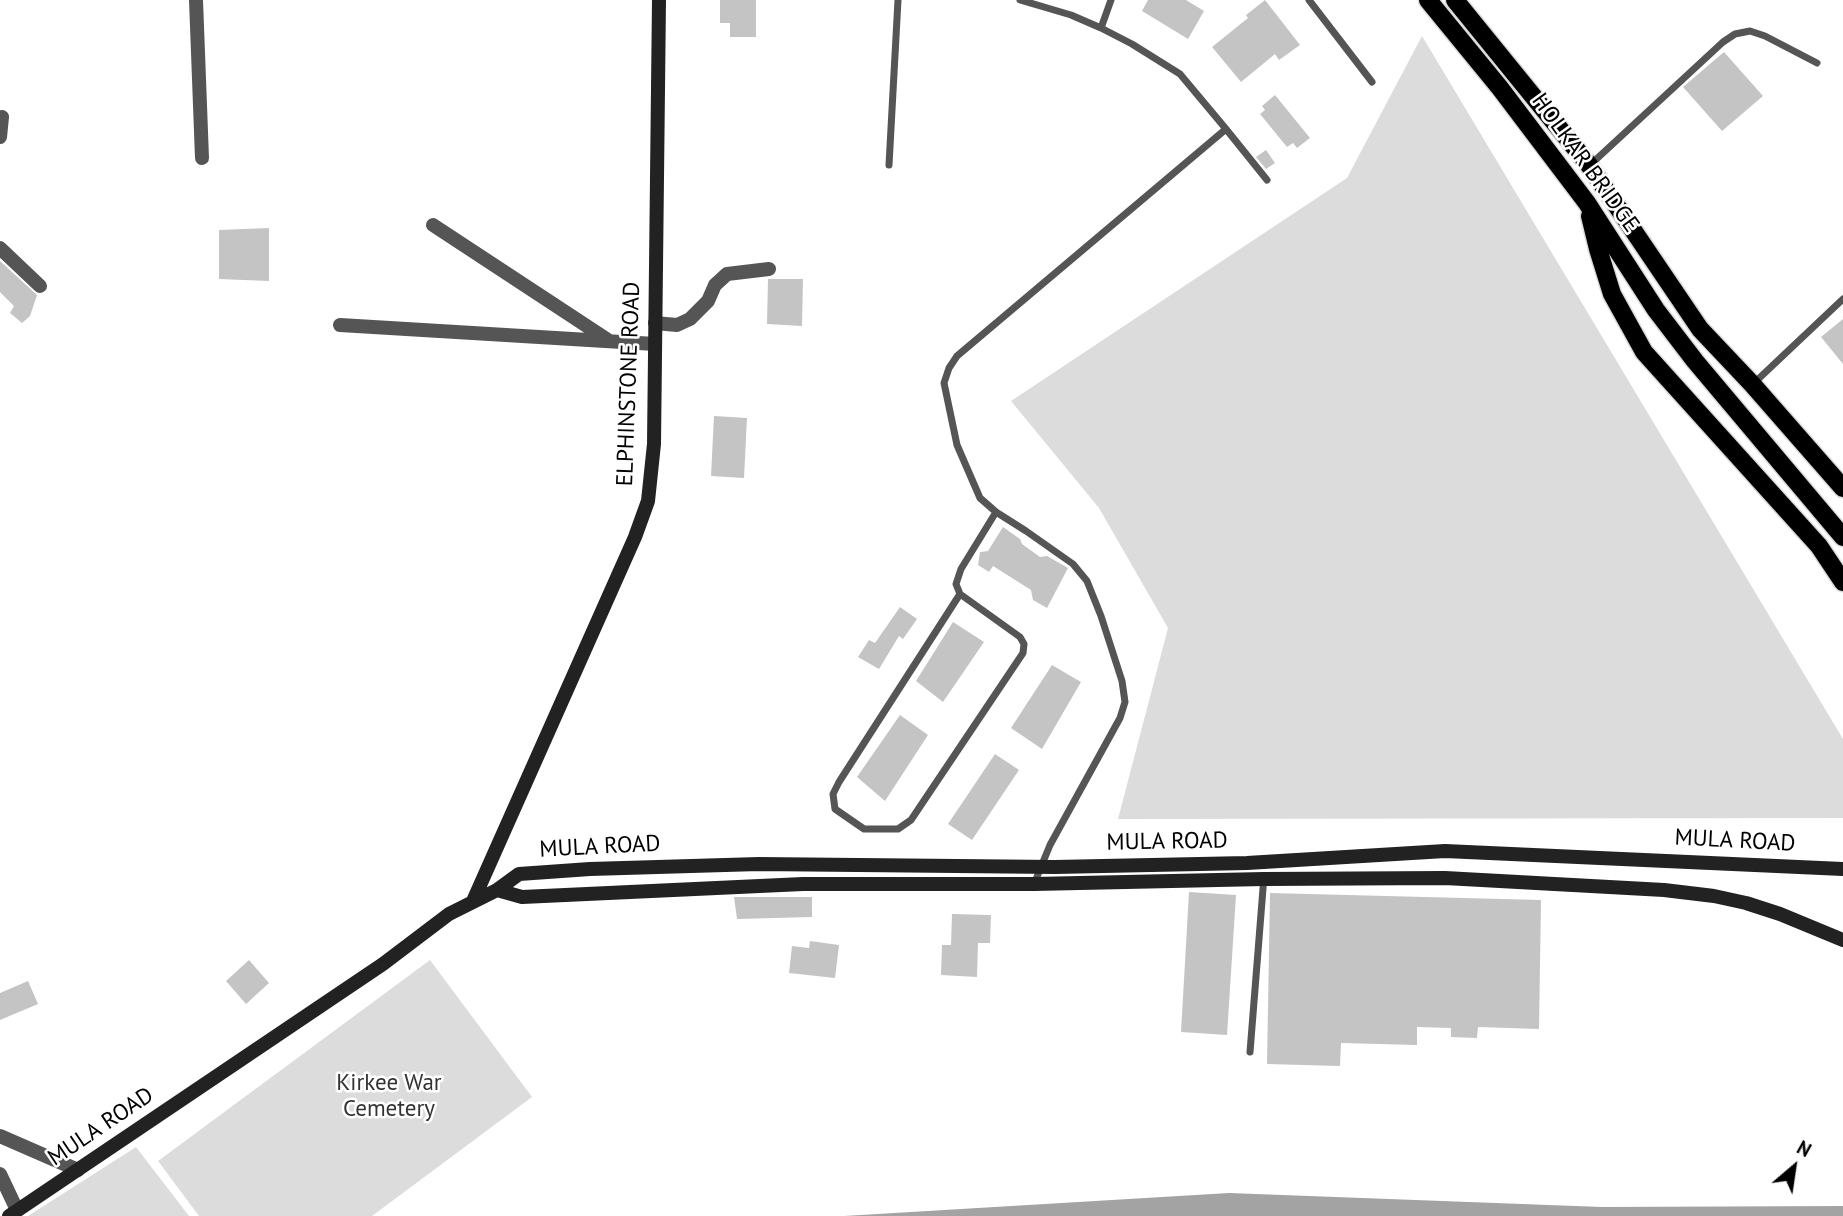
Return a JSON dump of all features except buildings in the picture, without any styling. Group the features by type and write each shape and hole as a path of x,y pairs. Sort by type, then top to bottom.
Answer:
{"main road":[{"name":"ELPHINSTONE ROAD","path":"473,901 635,537 648,501 654,444 659,0"},
{"name":"HOLKAR BRIDGE","path":"1428,0 1500,88 1587,203 1656,310 1695,361 1843,537"},
{"path":"1455,0 1589,165 1700,329 1843,488"},
{"path":"1587,203 1612,295 1644,352 1819,546 1843,582"},
{"name":"MULA ROAD","path":"13,1213 383,964 449,914 497,890 519,874 715,865 1041,867 1265,862 1445,851 1843,869"},
{"path":"1404,854 1404,878"},
{"path":"715,865 715,888"},
{"path":"848,884 849,865"},
{"name":"MULA ROAD","path":"497,890 522,897 803,884 1034,884 1404,878 1504,881 1664,890 1714,896 1780,914 1843,940"}],"street":[{"path":"196,0 202,158"},
{"path":"0,136 2,117"},
{"path":"433,225 610,341"},
{"path":"0,248 40,286"},
{"path":"655,323 677,325 690,319 708,301 715,285 727,274 769,269"},
{"path":"340,325 655,344"},
{"path":"0,1136 78,1170"},
{"path":"0,1174 13,1213"}],"lane":[{"path":"889,165 898,0"},
{"path":"1020,0 1101,27 1180,74 1267,180"},
{"path":"1101,27 1111,0"},
{"path":"1308,0 1372,82"},
{"path":"1589,165 1735,34 1749,31 1765,36 1817,63"},
{"path":"1034,884 1050,845 1120,718 1125,702 1122,681 1087,581 1073,564 996,512 980,498 957,445 944,383 948,368 957,356 1226,129"},
{"path":"1752,384 1843,299"},
{"path":"960,594 833,794 835,809 864,829 898,829 911,820 1023,653 1024,643 1020,637 960,594 956,583 961,569 996,512"},
{"path":"1250,1052 1265,862"}],"green space":[{"path":"1422,36 1843,739 1843,818 1118,819 1168,628 1099,508 1011,401 1347,178"},
{"name":"Kirkee War Cemetery","path":"430,960 532,1097 372,1216 199,1216 158,1161"},
{"path":"136,1147 189,1216 28,1216"}],"shaded area":[{"path":"1229,1193 1602,1207 1843,1206 1843,1216 844,1216"}]}
